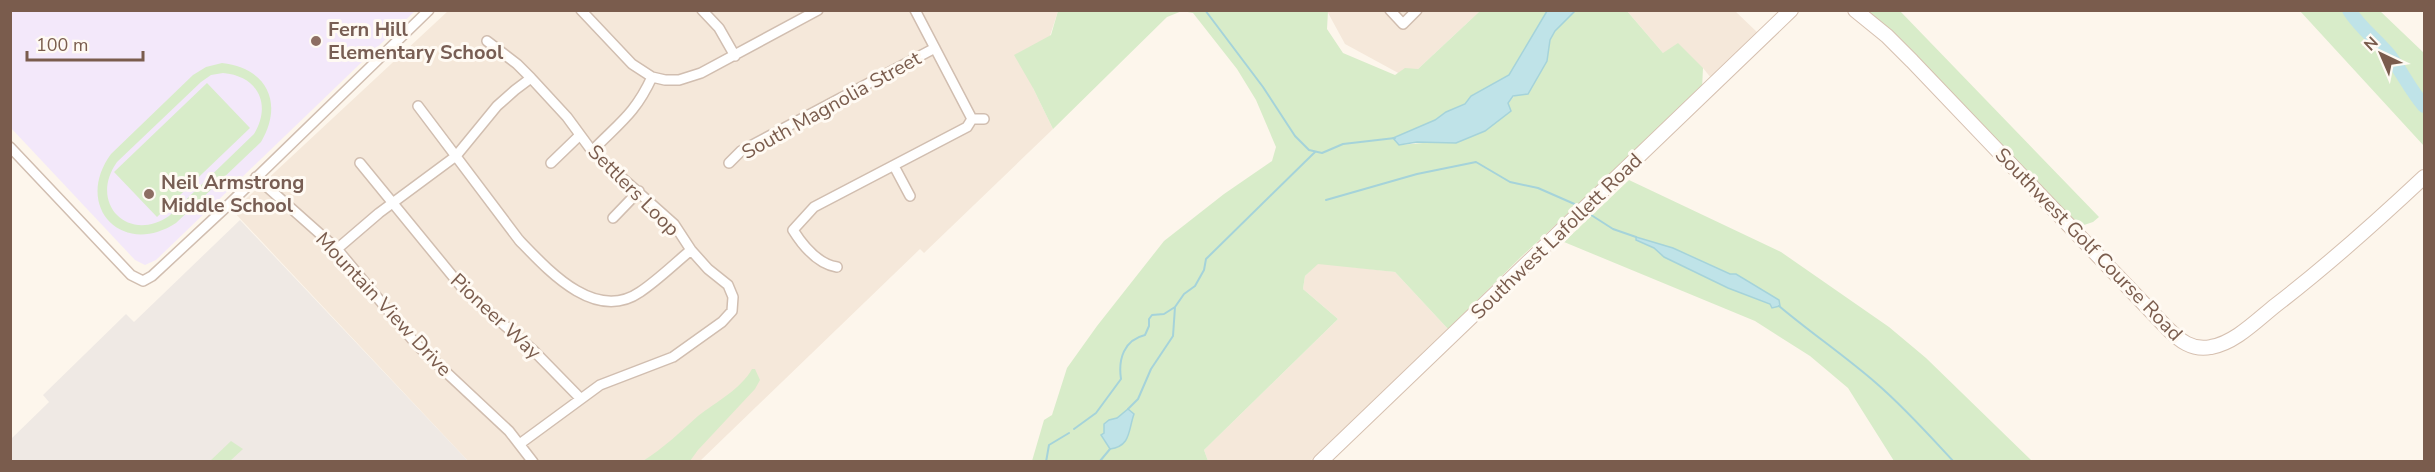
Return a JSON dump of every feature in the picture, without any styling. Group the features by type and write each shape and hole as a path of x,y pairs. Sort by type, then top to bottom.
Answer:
{"main road":[{"name":"Southwest Lafollett Road","path":"1320,462 1791,10"},
{"name":"Southwest Golf Course Road","path":"1855,10 1887,36 1912,61 2155,316 2176,337 2188,345 2200,348 2212,347 2231,340 2353,244 2424,177"}],"street":[{"path":"10,147 131,274 143,281 161,268 429,10"},
{"path":"580,10 632,64 652,77 680,80 701,73 735,56 814,11"},
{"path":"702,10 719,28 735,56"},
{"path":"915,10 972,119"},
{"path":"1390,10 1403,24 1417,10"},
{"name":"Settlers Loop","path":"487,41 517,64 552,98 592,151 674,224 691,250 708,269 728,285 733,297 732,311 722,322 673,357 617,377 580,398 560,417 521,444"},
{"name":"South Magnolia Street","path":"729,163 741,151 935,48"},
{"path":"592,151 626,120 641,101 652,77"},
{"path":"337,249 394,202 456,156 497,106 531,78"},
{"path":"418,106 519,240 537,259 587,297 610,302 624,300 639,293 691,250"},
{"path":"972,119 984,119"},
{"path":"837,267 824,265 798,239 793,230 814,207 967,127 972,119"},
{"path":"551,163 580,135"},
{"name":"Pioneer Way","path":"360,162 464,290 533,350 580,398"},
{"path":"894,166 910,196"},
{"name":"Mountain View Drive","path":"256,177 337,249 416,344 521,444 533,462"},
{"path":"613,218 639,191"}],"shaded area":[{"name":"Neil Armstrong Middle School","path":"11,11 415,11 156,260 145,265 135,260 11,128"},
{"path":"448,11 1058,11 1033,88 1053,129 924,253 920,249 700,461 468,461 233,211"},
{"path":"1327,11 1480,11 1418,69 1402,75 1345,44"},
{"path":"1627,11 1735,11 1758,33 1711,78 1703,68 1663,53"},
{"path":"240,220 468,461 11,462 11,439 49,402 43,395 126,314 134,322"},
{"path":"1318,263 1395,272 1448,329 1310,461 1208,461 1204,450 1338,319 1303,289 1305,276"}],"green space":[{"path":"1058,11 1182,11 1167,17 1053,129 1014,55 1051,35"},
{"path":"1182,11 1328,11 1327,29 1343,53 1395,75 1405,68 1418,69 1480,11 1547,11 1509,75 1471,96 1465,104 1393,138 1399,145 1435,142 1485,131 1511,111 1508,103 1547,61 1550,40 1555,31 1575,11 1627,11 1663,53 1678,43 1703,68 1702,89 1521,257 1448,329 1395,272 1318,264 1305,276 1303,289 1338,319 1204,450 1208,461 1032,461 1044,420 1052,415 1067,368 1164,241 1224,194 1272,161 1276,147 1256,100 1237,69 1193,13"},
{"path":"1867,11 1900,11 2099,217 2093,222 2078,227"},
{"path":"2300,11 2380,11 2424,53 2424,146"},
{"path":"222,63 238,66 260,80 271,101 268,128 261,142 176,223 156,232 138,234 122,230 109,221 101,208 98,192 101,173 111,154 193,75 206,67","holes":["223,73 235,75 253,86 261,102 262,112 254,134 169,216 154,223 140,225 127,222 117,215 110,204 107,192 109,177 117,162 201,82 211,75"]},
{"path":"207,83 250,128 157,217 114,172"},
{"path":"1629,180 1781,252 1889,327 1926,358 2032,461 1894,461 1848,388 1810,356 1755,321 1564,242"},
{"path":"752,369 755,369 760,380 755,389 690,461 643,461 735,389"},
{"path":"231,441 243,449 230,461 210,461"}],"water":[{"path":"1547,11 1575,11 1555,31 1550,40 1547,61 1528,94 1513,96 1508,103 1511,111 1485,131 1456,143 1417,142 1399,145 1393,138 1465,104 1471,96 1509,75"},
{"path":"1636,237 1673,248 1730,274 1736,274 1779,300 1780,306 1772,308 1770,304 1728,288 1664,257 1654,248 1636,240"},
{"path":"1128,409 1134,414 1128,437 1122,445 1110,449 1101,435 1104,433 1104,424 1117,418"}],"waterway":[{"path":"1205,10 1263,87 1295,136 1309,150 1322,153 1343,144 1395,138"},
{"path":"2349,10 2358,23 2390,56 2424,106"},
{"path":"1128,409 1138,399 1151,369 1173,336 1175,307 1184,294 1195,286 1204,270 1206,259 1315,152"},
{"path":"1326,200 1417,174 1476,162 1510,182 1538,188 1579,206"},
{"path":"1588,213 1613,229 1636,237"},
{"path":"1779,306 1886,392 1954,462"},
{"path":"1074,429 1096,413 1121,379 1124,351 1132,341 1145,335 1152,315 1164,314 1175,307"},
{"path":"1046,462 1049,445 1069,433"},
{"path":"1100,461 1110,449"}],"place":[{"name":"Fern Hill Elementary School","path":"316,41"},
{"name":"Neil Armstrong Middle School","path":"149,194"}]}
